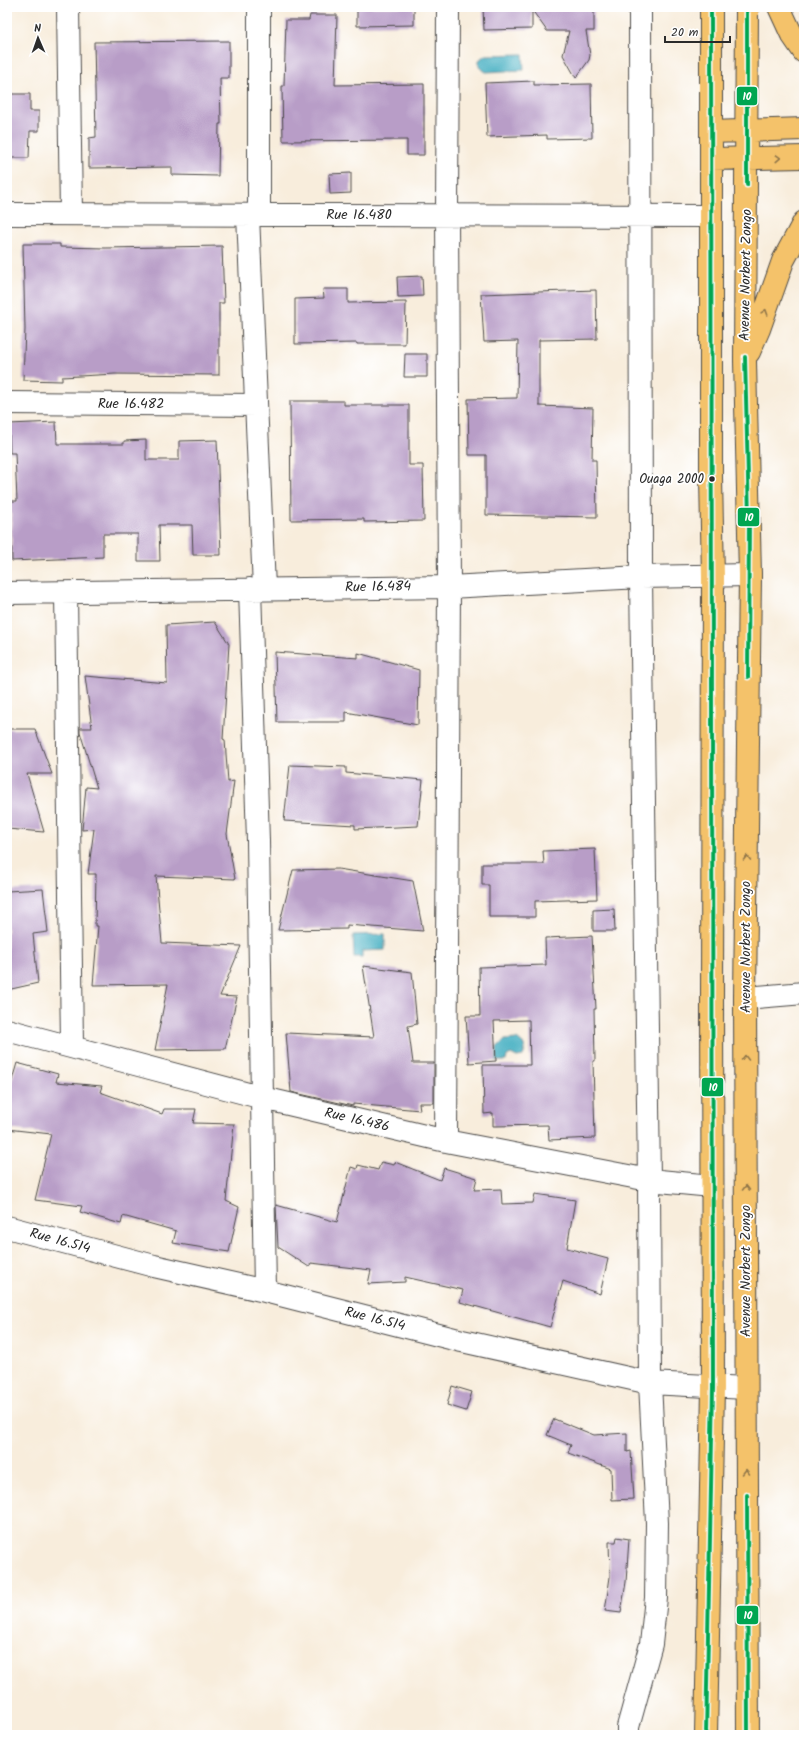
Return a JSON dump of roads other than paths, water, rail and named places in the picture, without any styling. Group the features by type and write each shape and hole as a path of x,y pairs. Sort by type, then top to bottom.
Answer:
{"main road":[{"path":"706,1735 713,1388 713,577 710,216 711,7"},
{"name":"Avenue Norbert Zongo","path":"747,7 745,361 750,575 745,998 748,1735"},
{"path":"780,7 791,33 804,52"},
{"path":"711,132 804,130"},
{"path":"711,159 804,156"},
{"path":"745,361 760,329 783,261 804,222"}],"street":[{"path":"68,7 71,214"},
{"path":"259,7 254,215 258,841 265,1291"},
{"path":"446,1141 449,587 447,214 448,7"},
{"path":"628,1735 628,1727 651,1644 656,1598 658,1523 650,1383 649,1180 641,577 642,216 640,7"},
{"name":"Rue 16.480","path":"7,214 447,214 710,216"},
{"name":"Rue 16.482","path":"7,403 256,405"},
{"name":"Rue 16.484","path":"7,593 66,594 257,589 449,587 641,577 713,577 750,575"},
{"path":"66,594 72,1046"},
{"path":"745,998 804,993"},
{"name":"Rue 16.486","path":"7,1030 72,1046 263,1098 446,1141 649,1180 712,1186"},
{"name":"Rue 16.514","path":"7,1227 154,1266 265,1291 462,1341 650,1383 713,1388 746,1388"}],"water":[{"path":"523,54 524,70 486,72 479,67 479,60 485,55"},
{"path":"385,934 385,950 362,951 362,957 354,957 353,935"},
{"path":"517,1039 524,1045 525,1051 523,1056 517,1057 511,1054 507,1056 506,1061 497,1061 497,1047 505,1040"}],"place":[{"name":"Ouaga 2000","path":"712,479"}]}
